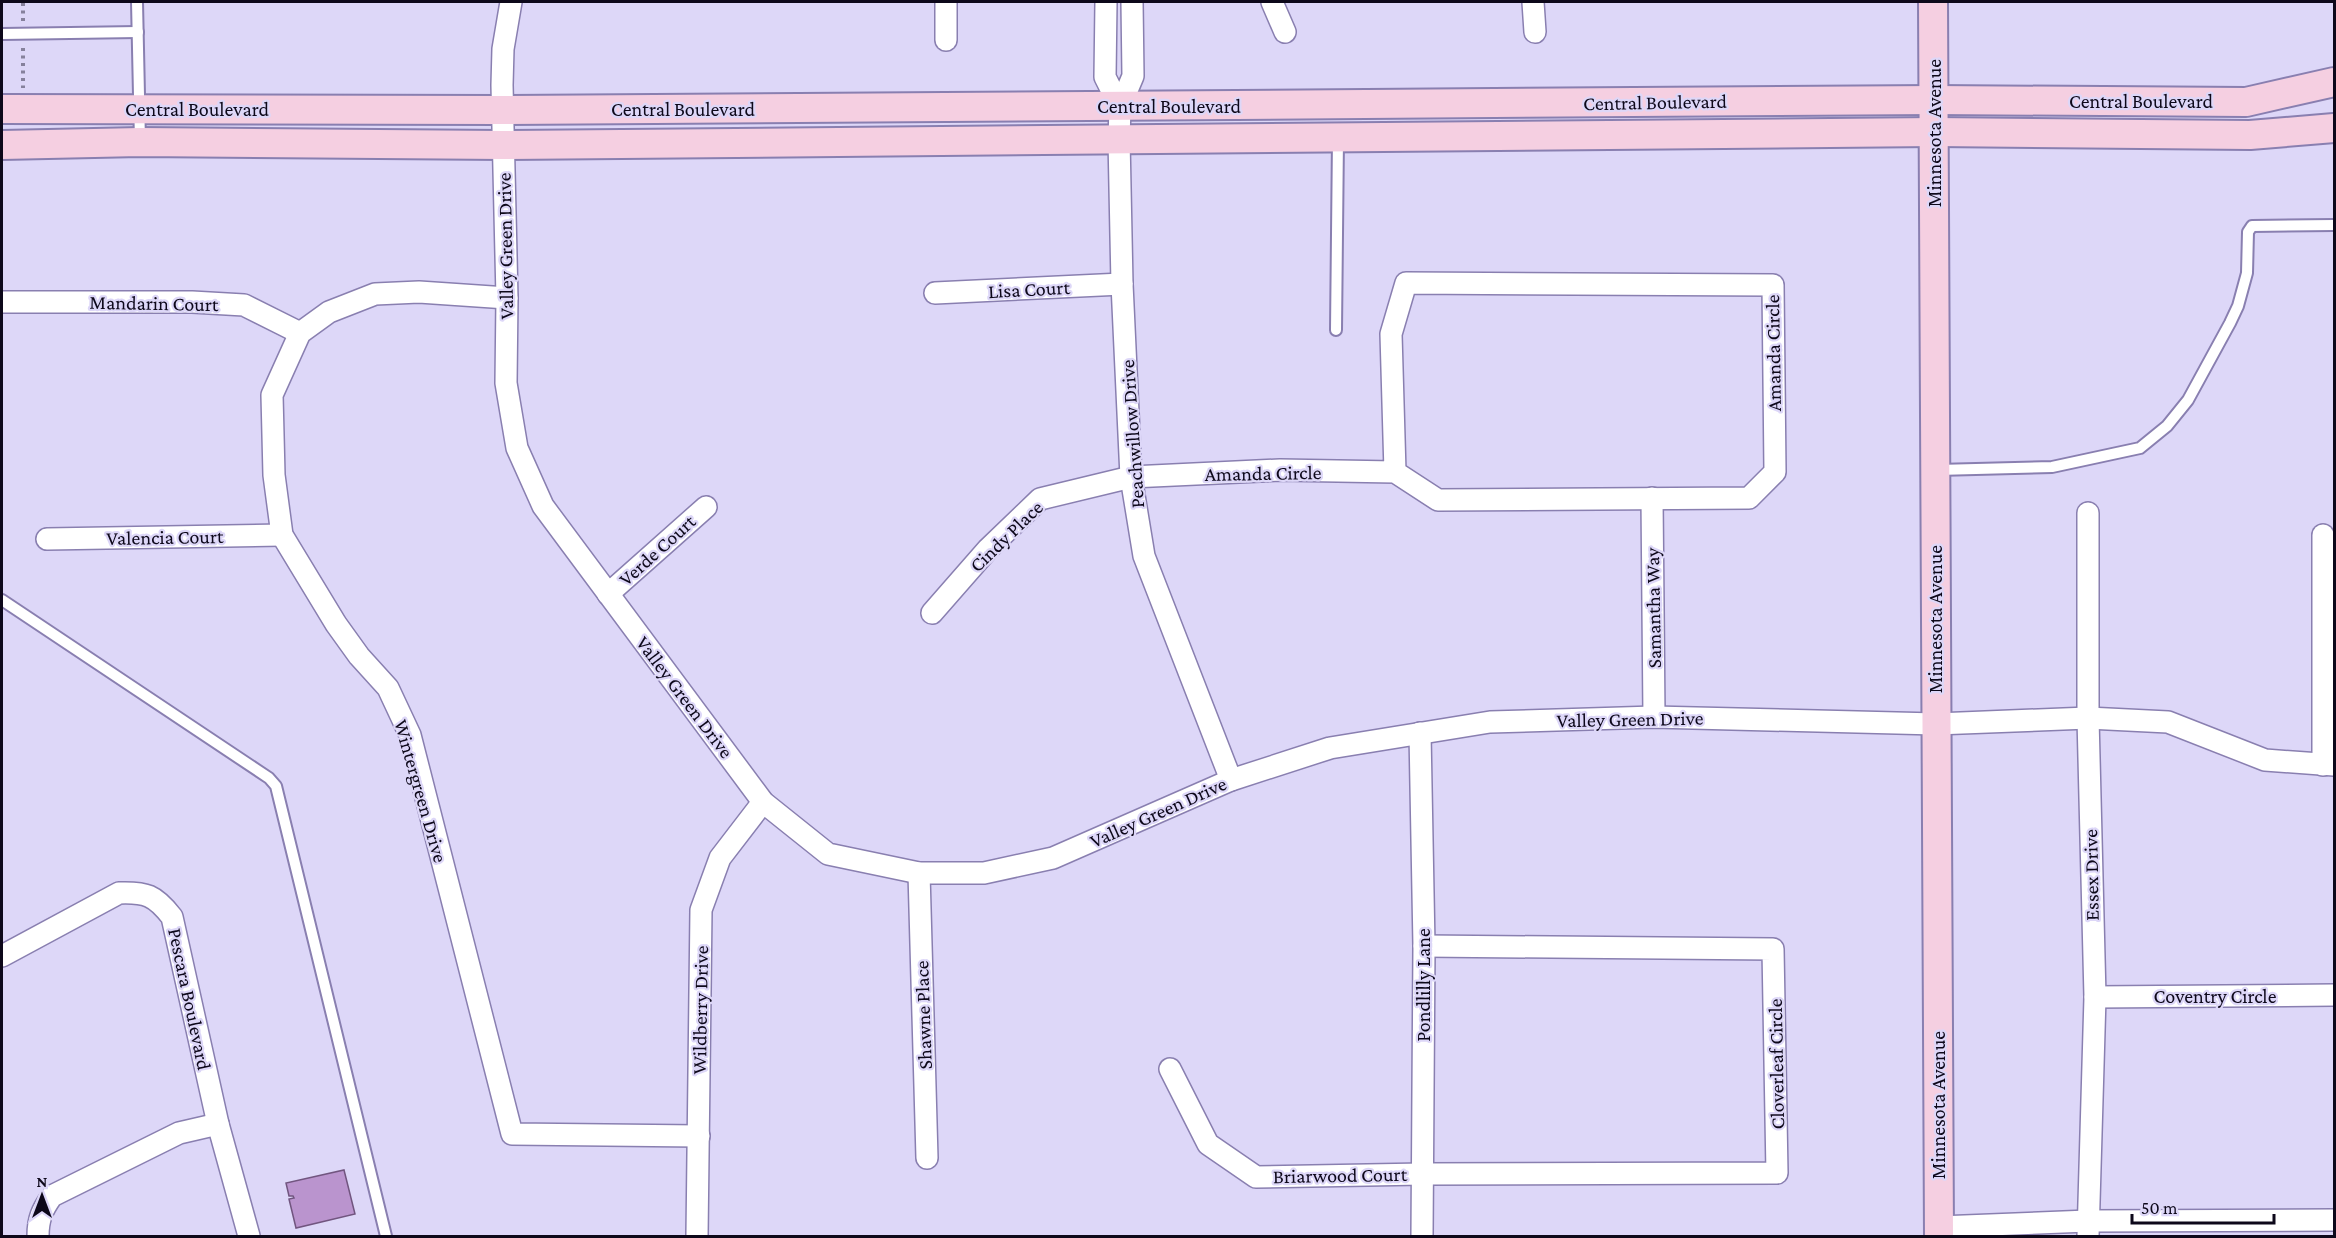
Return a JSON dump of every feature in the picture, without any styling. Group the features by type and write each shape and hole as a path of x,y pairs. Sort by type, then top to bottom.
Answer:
{"street":[{"name":"Valley Green Drive","path":"511,2 503,50 506,383 517,448 543,506 763,802 828,854 919,873 984,873 1053,858 1231,780 1330,748 1490,722 1654,717 1936,724 2088,718 2168,722 2265,760 2329,765"},
{"path":"946,2 946,40"},
{"name":"Peachwillow Drive","path":"1106,2 1105,77 1120,107"},
{"name":"Peachwillow Drive","path":"1132,2 1132,76 1120,107 1119,139 1122,284 1131,477 1144,556 1231,780"},
{"path":"1272,2 1285,32"},
{"path":"1533,2 1535,32"},
{"name":"Minnesota Avenue","path":"1933,2 1939,1232"},
{"name":"Central Boulevard","path":"2,110 1120,107 1935,100 2246,102 2334,82"},
{"name":"Central Boulevard","path":"2,144 140,142 503,145 1935,132 2250,135 2334,128"},
{"name":"Amanda Circle","path":"1131,477 1281,470 1395,472 1438,500 1749,498 1775,472 1773,285 1406,283 1391,334 1395,472"},
{"name":"Lisa Court","path":"935,293 1122,284"},
{"name":"Wintergreen Drive","path":"507,298 419,292 375,294 329,312 300,333 272,395 274,475 282,535 336,624 359,656 388,688 410,735 512,1134 699,1136"},
{"name":"Mandarin Court","path":"2,302 244,304 300,333"},
{"name":"Cindy Place","path":"932,613 988,549 1040,499 1131,477"},
{"name":"Samantha Way","path":"1652,498 1654,717"},
{"name":"Verde Court","path":"608,594 706,507"},
{"name":"Essex Drive","path":"2088,513 2088,718 2095,997 2088,1229"},
{"name":"Valencia Court","path":"47,539 282,535"},
{"path":"2323,535 2329,765"},
{"name":"Pondlilly Lane","path":"1420,734 1424,946 1422,1236"},
{"name":"Wildberry Drive","path":"697,1236 701,910 720,858 763,802"},
{"name":"Shawne Place","path":"919,873 927,1158"},
{"name":"Pescara Boulevard","path":"2,956 119,893 134,892 149,895 161,902 172,917 218,1124 249,1236"},
{"name":"Cloverleaf Circle","path":"1423,1173 1778,1173 1773,949 1424,946"},
{"name":"Coventry Circle","path":"2095,997 2334,995"},
{"name":"Briarwood Court","path":"1170,1069 1208,1144 1256,1177 1423,1173"},
{"path":"38,1236 41,1210 52,1196 179,1133 218,1124"},
{"path":"1939,1232 2334,1220"}],"lane":[{"path":"137,2 140,142"},
{"path":"2,34 138,32"},
{"path":"1336,330 1338,137"},
{"path":"1934,470 2052,467 2140,448 2174,417 2188,400 2211,362 2238,306 2247,273 2248,232 2252,226 2334,225"},
{"path":"2,600 269,778 276,786 386,1236"}],"path":[{"path":"22,21 23,2"},
{"path":"22,45 23,92"}],"building":[{"path":"344,1170 355,1214 296,1228 289,1199 294,1198 289,1196 286,1183"}]}
